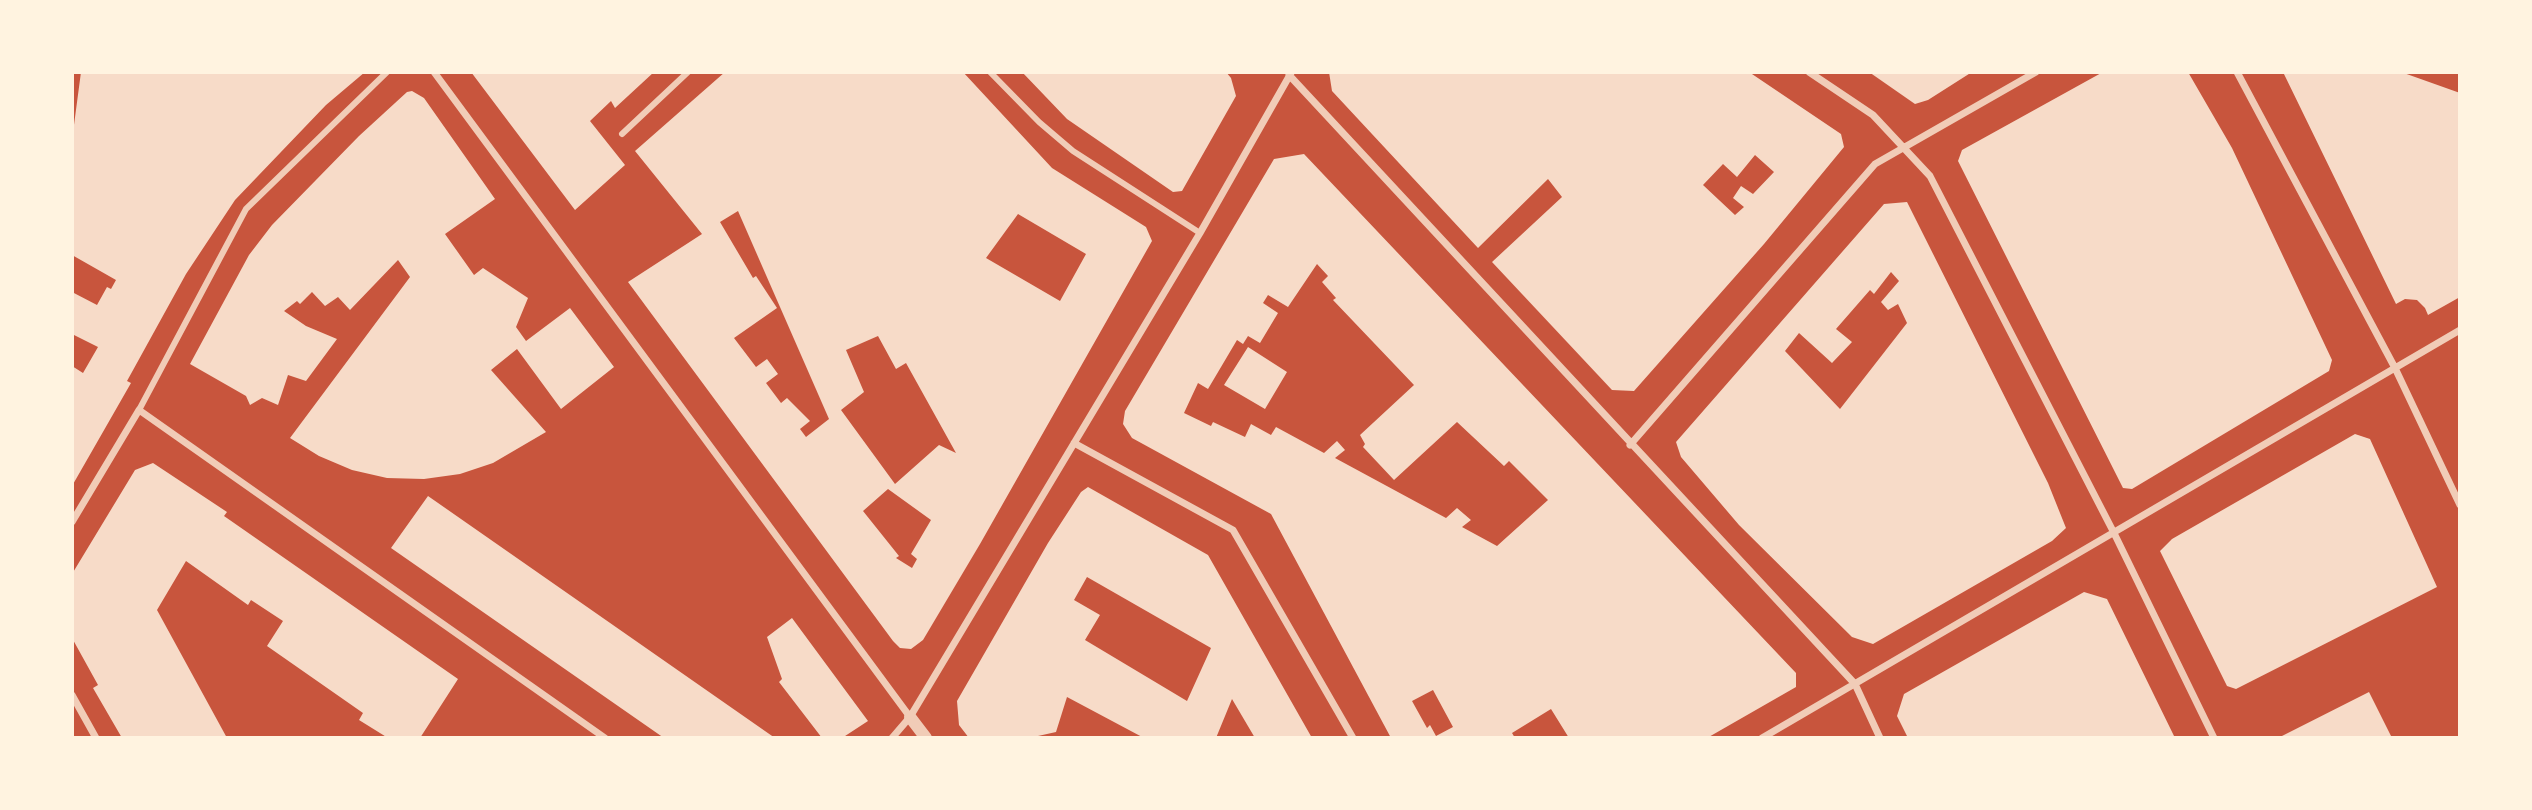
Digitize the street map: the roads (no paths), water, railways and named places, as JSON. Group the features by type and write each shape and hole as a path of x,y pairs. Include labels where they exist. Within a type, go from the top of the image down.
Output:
{"street":[{"path":"72,522 139,410 246,209 387,72"},
{"path":"434,72 926,738"},
{"path":"622,134 688,72"},
{"path":"990,72 1039,122 1073,151 1200,233"},
{"path":"1809,72 1873,115 1930,176 2113,533 2214,738"},
{"path":"1630,444 1875,164 2036,72"},
{"path":"2237,72 2395,368 2460,505"},
{"path":"892,738 910,717 1200,233 1289,73 1854,684 1880,738"},
{"path":"1762,738 2460,330"},
{"path":"139,410 605,738"},
{"path":"1074,443 1233,530 1353,738"},
{"path":"72,695 96,738"}]}
